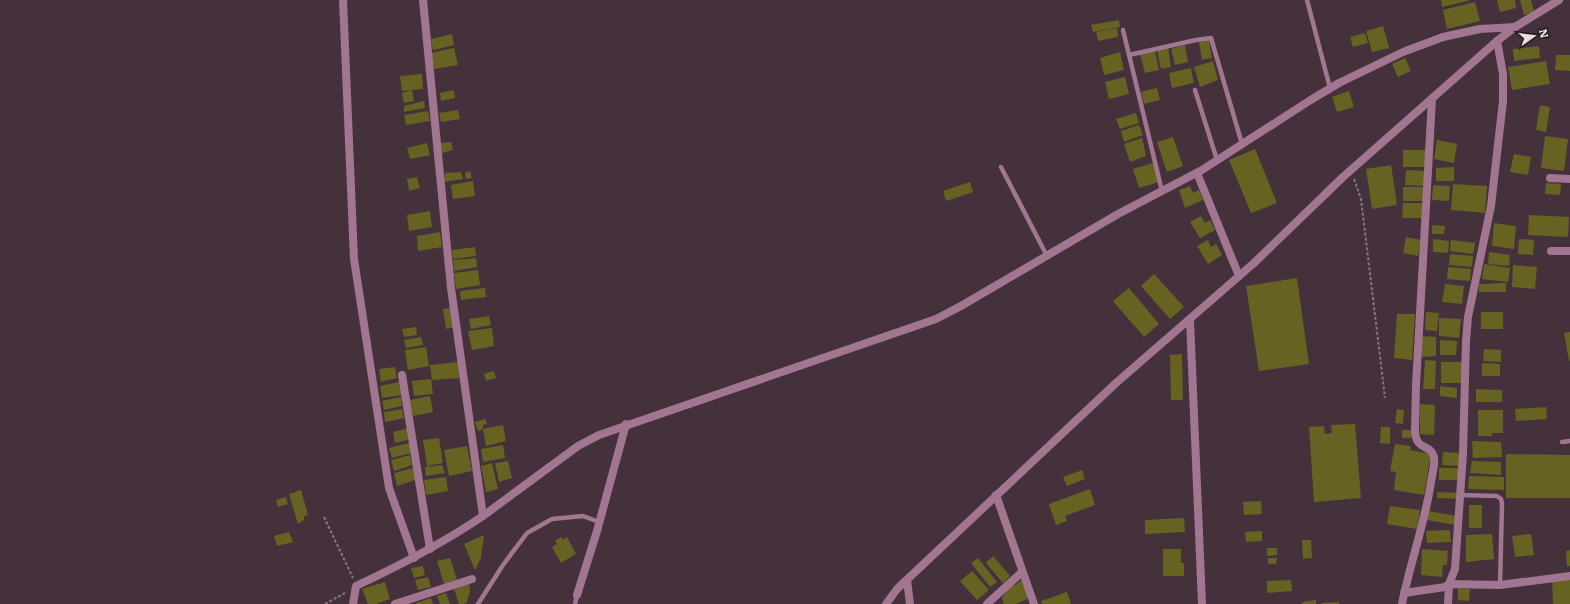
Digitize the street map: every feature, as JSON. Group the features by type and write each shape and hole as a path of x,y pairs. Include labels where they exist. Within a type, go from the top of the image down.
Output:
{"street":[{"path":"342,0 354,259 390,488 414,558"},
{"path":"423,0 451,288 484,516"},
{"path":"886,604 907,580 1116,383 1239,276 1351,170 1497,40 1559,0"},
{"path":"353,604 356,586 414,558 484,516 588,440 626,424 936,319 961,306 1118,214 1197,173 1330,88 1403,52 1444,37 1480,29 1515,27"},
{"path":"1448,604 1449,584 1455,569 1468,317 1491,206 1503,102 1503,74 1497,40"},
{"path":"1402,604 1429,496 1434,459 1430,450 1417,442 1415,438 1416,385 1432,99"},
{"path":"1197,173 1239,276"},
{"path":"1550,178 1570,179"},
{"path":"1551,251 1570,251"},
{"path":"1190,320 1202,604"},
{"path":"402,375 430,549"},
{"path":"578,595 600,522 626,424"},
{"path":"996,495 1034,604"},
{"path":"987,604 1022,572"},
{"path":"1404,593 1445,587 1449,584 1500,585 1570,576"},
{"path":"395,604 472,579"},
{"path":"907,580 910,604"}],"lane":[{"path":"1306,0 1330,88"},
{"path":"1123,30 1162,191"},
{"path":"1129,55 1211,38 1242,144"},
{"path":"1195,90 1217,160"},
{"path":"1001,167 1047,256"},
{"path":"1562,442 1570,441"},
{"path":"1460,495 1497,496 1501,499 1500,585"},
{"path":"478,604 503,565 527,532 552,519 583,516 600,522"},
{"path":"575,604 578,595"}],"path":[{"path":"1351,170 1361,199 1385,398"},
{"path":"324,517 356,586 325,604"}],"building":[{"path":"1441,0 1468,0 1468,1 1442,7"},
{"path":"1497,0 1515,0 1516,8 1500,12"},
{"path":"1520,0 1531,0 1534,12 1524,15"},
{"path":"1475,2 1480,21 1447,29 1443,10"},
{"path":"1119,20 1120,27 1093,32 1091,25"},
{"path":"1383,26 1389,48 1372,52 1366,31"},
{"path":"1117,28 1118,37 1098,41 1096,32"},
{"path":"1365,33 1368,43 1353,47 1350,37"},
{"path":"452,34 454,45 433,50 431,39"},
{"path":"1209,40 1212,58 1202,60 1199,42"},
{"path":"1185,45 1188,62 1175,65 1171,49"},
{"path":"1539,46 1540,58 1514,61 1513,49"},
{"path":"1168,47 1171,67 1161,69 1157,50"},
{"path":"454,48 458,65 434,69 431,53"},
{"path":"1155,51 1159,70 1145,73 1140,54"},
{"path":"1120,52 1124,70 1104,75 1100,58"},
{"path":"1556,55 1570,55 1570,71 1555,70"},
{"path":"1405,58 1411,71 1398,77 1392,64"},
{"path":"1213,61 1218,80 1200,87 1194,67"},
{"path":"1546,61 1550,84 1512,90 1508,67"},
{"path":"1191,68 1194,83 1172,88 1169,73"},
{"path":"422,74 423,89 402,91 400,76"},
{"path":"1125,77 1129,94 1109,99 1105,82"},
{"path":"1157,88 1160,100 1144,104 1141,92"},
{"path":"412,90 414,101 404,103 402,93"},
{"path":"454,90 455,98 441,101 440,93"},
{"path":"1349,91 1354,107 1337,112 1332,97"},
{"path":"424,101 425,108 404,112 404,106"},
{"path":"1540,105 1550,107 1546,132 1536,130"},
{"path":"458,110 460,119 441,122 439,113"},
{"path":"428,111 430,121 406,125 404,115"},
{"path":"1136,113 1139,123 1120,129 1116,119"},
{"path":"1139,125 1143,135 1124,142 1121,131"},
{"path":"1545,136 1568,139 1564,171 1541,168"},
{"path":"1173,137 1183,166 1167,172 1157,142"},
{"path":"1142,138 1146,156 1130,162 1124,144"},
{"path":"1437,140 1457,144 1454,163 1434,159"},
{"path":"451,142 453,150 442,153 440,143"},
{"path":"427,143 430,155 410,159 407,148"},
{"path":"1255,149 1277,203 1251,213 1229,160"},
{"path":"1403,150 1428,150 1428,167 1403,167"},
{"path":"1514,154 1531,157 1528,175 1510,172"},
{"path":"1153,163 1159,182 1139,188 1133,169"},
{"path":"1391,165 1397,205 1372,209 1366,169"},
{"path":"1454,167 1454,181 1436,181 1436,168"},
{"path":"1406,170 1425,171 1424,186 1405,185"},
{"path":"470,171 472,178 466,179 465,173"},
{"path":"461,172 463,179 444,182 445,173"},
{"path":"417,177 420,188 409,191 407,179"},
{"path":"473,181 475,196 453,199 451,185"},
{"path":"970,182 973,192 946,201 943,191"},
{"path":"1546,183 1561,184 1560,195 1545,194"},
{"path":"1453,184 1487,186 1485,213 1451,210"},
{"path":"1433,185 1450,186 1449,201 1432,200"},
{"path":"1190,186 1193,193 1199,190 1203,200 1185,208 1179,190"},
{"path":"1403,187 1424,187 1424,201 1403,201"},
{"path":"1403,203 1423,203 1423,218 1402,218"},
{"path":"430,211 432,227 409,231 407,215"},
{"path":"1529,215 1569,217 1568,237 1528,235"},
{"path":"1201,216 1205,223 1210,220 1215,230 1200,238 1190,222"},
{"path":"1494,223 1516,226 1514,249 1492,246"},
{"path":"1432,225 1445,226 1444,234 1432,234"},
{"path":"440,232 442,247 418,251 417,236"},
{"path":"1406,237 1421,240 1418,256 1403,253"},
{"path":"1433,239 1449,241 1448,253 1433,252"},
{"path":"1519,239 1534,240 1533,255 1518,254"},
{"path":"1208,240 1211,247 1216,244 1222,255 1208,264 1197,246"},
{"path":"1451,240 1475,243 1473,254 1450,251"},
{"path":"475,247 476,256 453,259 452,250"},
{"path":"1489,252 1510,255 1509,266 1488,264"},
{"path":"1450,254 1473,256 1472,267 1449,265"},
{"path":"476,258 477,267 454,271 453,260"},
{"path":"1484,264 1510,268 1508,282 1482,279"},
{"path":"1513,265 1537,267 1535,289 1512,287"},
{"path":"1448,267 1471,269 1470,281 1447,279"},
{"path":"478,270 480,285 456,289 454,273"},
{"path":"1154,274 1184,307 1170,319 1141,286"},
{"path":"1297,278 1309,364 1259,371 1246,286"},
{"path":"1506,283 1506,292 1479,292 1479,284"},
{"path":"1445,284 1464,286 1462,304 1442,302"},
{"path":"485,288 486,297 461,300 460,291"},
{"path":"1129,288 1159,324 1144,337 1113,301"},
{"path":"451,308 454,327 446,329 443,309"},
{"path":"1426,312 1439,313 1437,331 1425,330"},
{"path":"1481,312 1503,312 1503,329 1481,329"},
{"path":"1397,314 1415,314 1412,360 1394,358"},
{"path":"489,316 491,325 471,329 469,319"},
{"path":"1439,318 1461,319 1459,338 1439,336"},
{"path":"416,327 417,335 404,337 402,329"},
{"path":"492,328 494,346 472,350 468,331"},
{"path":"1570,332 1570,360 1569,361 1564,333"},
{"path":"1422,336 1436,337 1436,356 1422,357"},
{"path":"421,337 423,345 406,348 404,340"},
{"path":"1440,340 1457,341 1456,355 1440,355"},
{"path":"426,347 429,366 408,370 405,350"},
{"path":"1484,349 1501,350 1501,362 1483,361"},
{"path":"1182,354 1183,400 1171,400 1170,355"},
{"path":"1425,360 1436,361 1435,389 1423,389"},
{"path":"458,362 459,378 432,380 430,365"},
{"path":"1441,362 1464,362 1464,383 1441,383"},
{"path":"1482,363 1500,364 1500,376 1482,376"},
{"path":"395,367 397,378 381,382 379,369"},
{"path":"494,371 496,378 486,381 484,374"},
{"path":"431,379 433,394 414,396 412,381"},
{"path":"399,382 402,395 382,398 380,386"},
{"path":"1440,386 1457,388 1457,398 1440,396"},
{"path":"1476,389 1502,390 1502,402 1476,402"},
{"path":"430,396 433,412 413,416 410,400"},
{"path":"401,397 402,406 384,410 382,401"},
{"path":"1420,404 1435,405 1434,435 1420,434"},
{"path":"1546,407 1547,419 1516,421 1515,409"},
{"path":"402,409 404,418 385,422 384,412"},
{"path":"1397,409 1404,410 1403,424 1395,423"},
{"path":"1478,410 1503,410 1503,433 1492,433 1492,436 1478,436"},
{"path":"485,419 487,424 483,425 483,429 478,431 475,422"},
{"path":"1355,424 1361,498 1314,502 1309,427 1324,426 1325,434 1332,433 1331,425"},
{"path":"503,425 506,441 486,446 483,429"},
{"path":"1381,427 1390,427 1390,444 1380,443"},
{"path":"409,428 411,439 395,443 393,432"},
{"path":"1402,430 1412,430 1411,438 1402,438"},
{"path":"439,438 443,463 427,466 423,440"},
{"path":"1472,441 1501,442 1502,457 1473,458"},
{"path":"409,443 411,453 392,458 389,448"},
{"path":"1395,444 1411,446 1410,450 1431,454 1424,495 1394,490 1396,472 1390,471"},
{"path":"503,445 505,458 483,462 481,449"},
{"path":"467,446 472,471 449,476 444,450"},
{"path":"1443,452 1460,453 1459,466 1442,465"},
{"path":"1506,454 1570,455 1570,498 1506,498"},
{"path":"410,455 412,465 394,471 391,460"},
{"path":"508,461 512,478 499,482 495,463"},
{"path":"1472,461 1501,462 1501,475 1470,473"},
{"path":"492,463 498,489 486,492 481,466"},
{"path":"442,465 445,473 426,476 425,467"},
{"path":"413,468 415,480 397,486 394,473"},
{"path":"1439,468 1460,468 1460,480 1439,480"},
{"path":"1082,470 1085,479 1067,486 1063,477"},
{"path":"1469,476 1504,477 1504,490 1468,489"},
{"path":"446,477 448,491 426,495 424,480"},
{"path":"1090,489 1095,505 1065,516 1067,521 1056,525 1049,504"},
{"path":"301,490 308,515 304,516 304,520 298,524 289,494"},
{"path":"1437,492 1459,493 1459,499 1437,498"},
{"path":"286,497 288,504 278,507 276,500"},
{"path":"1261,501 1262,514 1244,515 1243,502"},
{"path":"1469,505 1482,505 1482,528 1469,528"},
{"path":"1390,506 1420,510 1417,529 1387,524"},
{"path":"1428,511 1456,516 1455,525 1427,520"},
{"path":"1184,518 1185,532 1145,534 1145,520"},
{"path":"1450,530 1451,542 1427,543 1426,531"},
{"path":"1262,531 1262,541 1246,542 1245,532"},
{"path":"289,532 293,542 277,546 274,536"},
{"path":"1492,534 1494,559 1466,562 1466,535"},
{"path":"1531,534 1534,555 1515,557 1512,536"},
{"path":"484,535 481,558 475,570 464,544"},
{"path":"561,537 563,540 567,537 576,554 561,563 552,547 557,544 555,541"},
{"path":"1302,540 1311,540 1312,558 1303,559"},
{"path":"1267,548 1277,548 1277,555 1267,556"},
{"path":"1163,549 1181,549 1181,563 1184,563 1184,576 1163,576"},
{"path":"1422,549 1448,551 1447,565 1443,565 1442,577 1421,575"},
{"path":"1570,550 1570,566 1567,566 1566,551"},
{"path":"993,556 1010,576 1003,583 986,563"},
{"path":"450,558 457,580 444,584 437,561"},
{"path":"978,558 997,582 990,587 971,563"},
{"path":"1268,558 1277,558 1276,564 1268,564"},
{"path":"423,566 425,575 414,578 411,568"},
{"path":"972,571 989,590 977,600 960,581"},
{"path":"428,577 431,587 418,590 415,580"},
{"path":"1570,579 1570,604 1553,604 1552,580"},
{"path":"1022,580 1029,598 1016,604 1004,604 1002,598 1008,589"},
{"path":"1291,580 1292,591 1267,593 1267,581"},
{"path":"385,582 390,599 376,604 368,604 362,589"},
{"path":"469,582 470,591 467,602 464,604 459,604 454,589"},
{"path":"1458,588 1470,589 1469,601 1458,600"},
{"path":"1067,592 1071,604 1042,604 1041,601"},
{"path":"446,593 450,604 440,604 437,596"},
{"path":"431,598 433,604 416,603"},
{"path":"1316,600 1316,604 1302,604 1302,602"},
{"path":"1339,602 1339,604 1321,603"}]}
